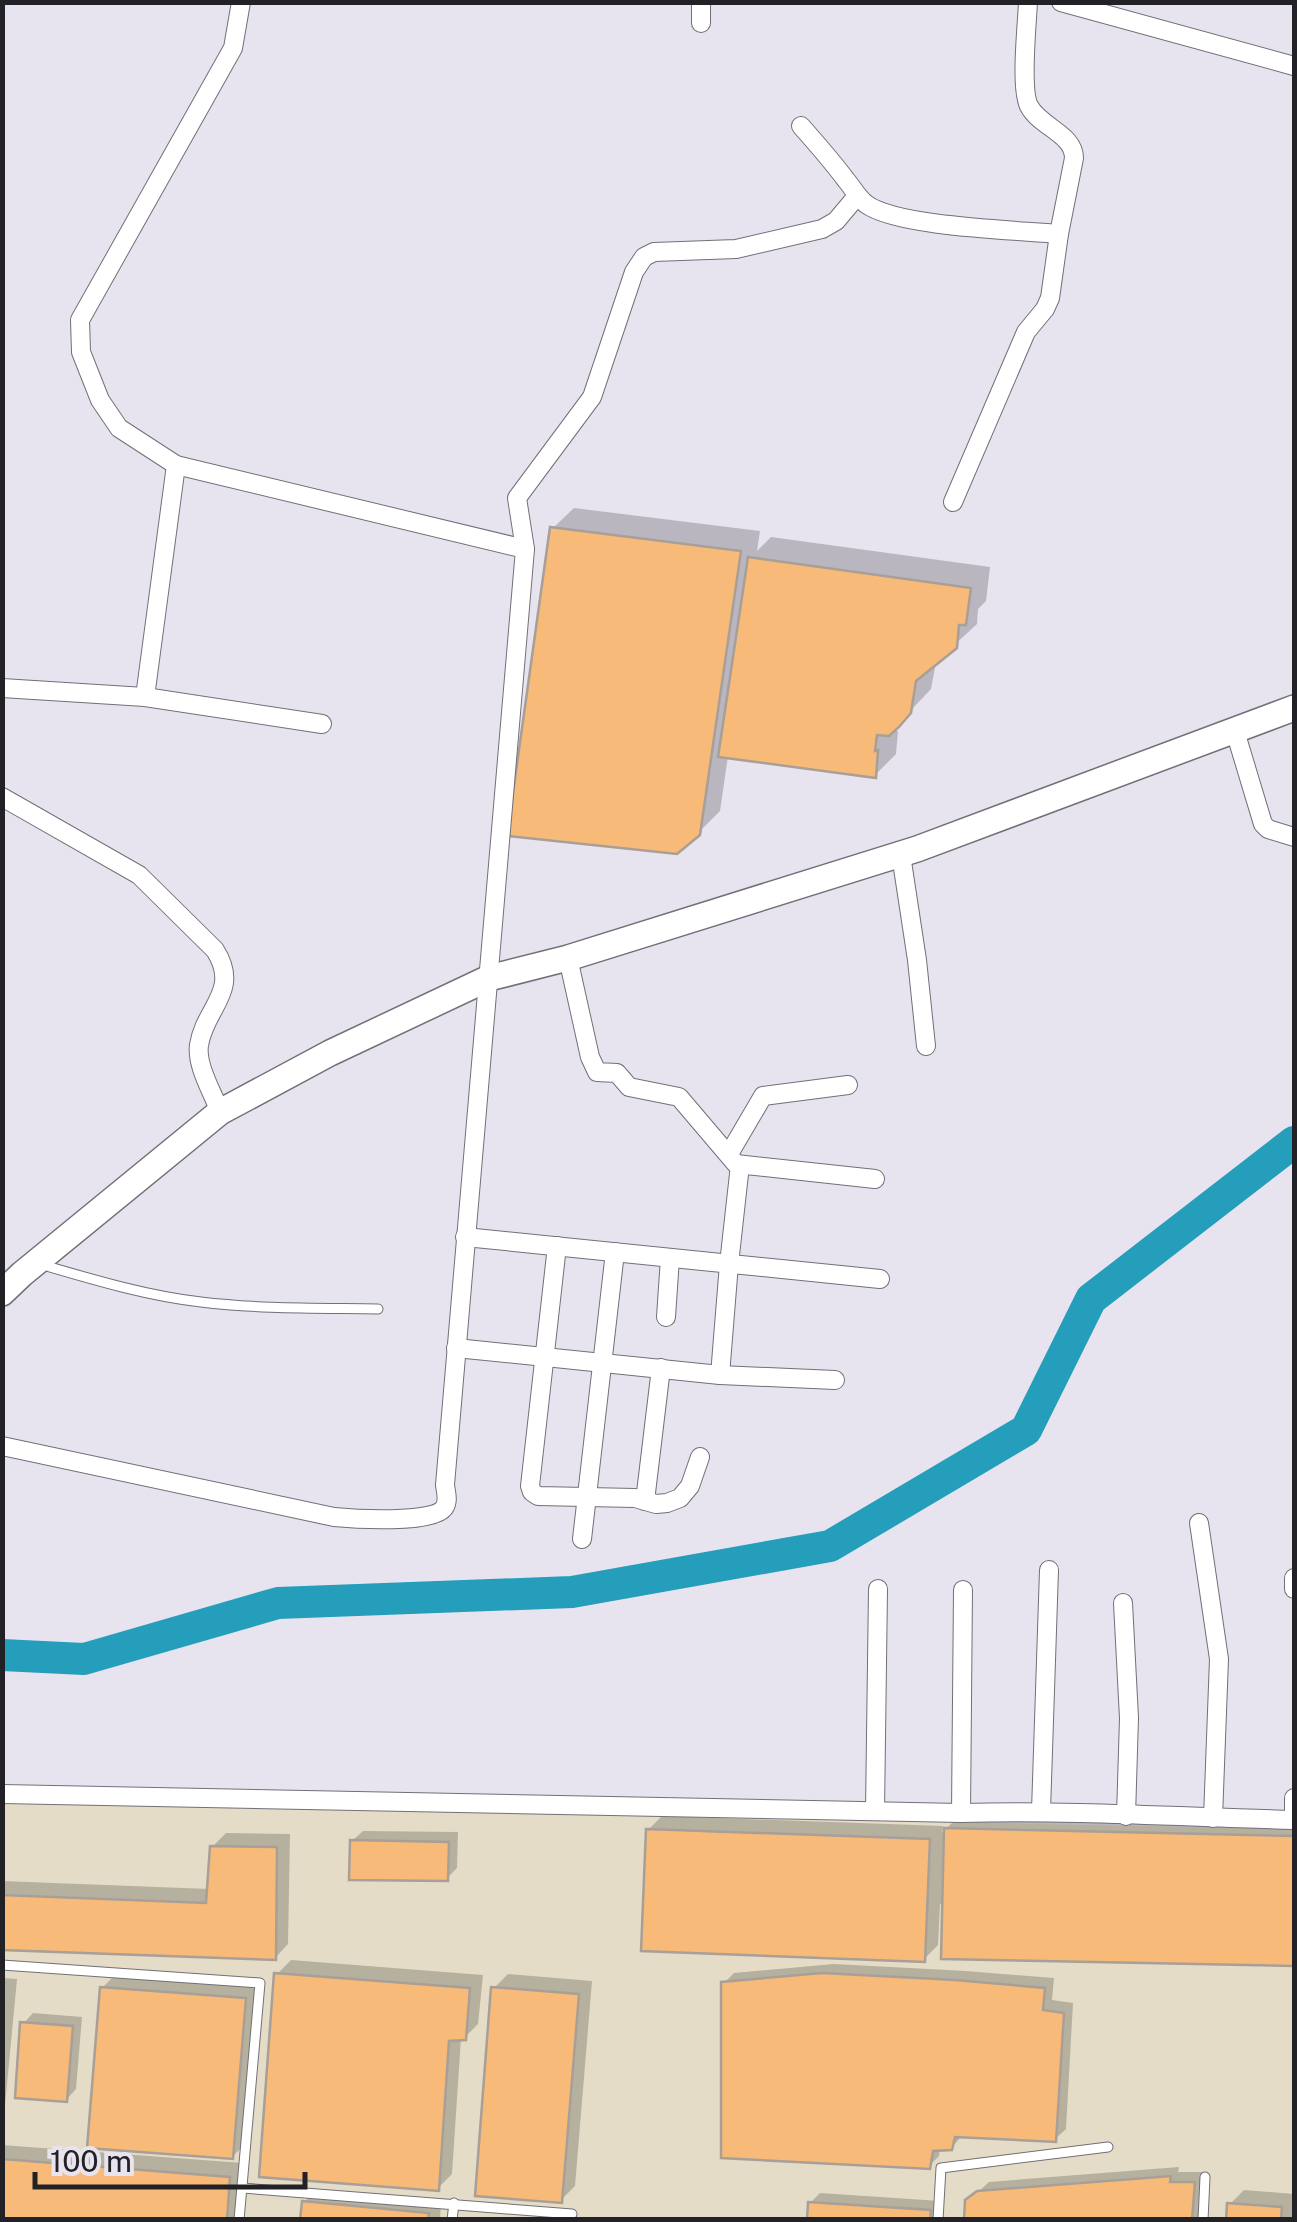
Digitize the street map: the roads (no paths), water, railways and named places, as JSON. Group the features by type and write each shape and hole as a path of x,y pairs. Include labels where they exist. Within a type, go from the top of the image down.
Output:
{"street":[{"path":"241,2 233,48 80,320 81,352 100,400 119,428 176,466 525,549"},
{"path":"701,2 701,23"},
{"path":"953,502 1026,332 1050,298 1074,148 1042,122 1028,104 1028,2"},
{"path":"1061,2 1294,66"},
{"path":"801,126 857,196 888,216 1058,234"},
{"path":"2,1446 334,1517 367,1520 433,1515 444,1509 525,549 516,498 592,397 634,272 644,257 654,252 736,250 822,228 836,221 857,196"},
{"path":"145,697 176,466"},
{"path":"2,688 145,697 322,724"},
{"path":"2,1292 220,1112 330,1053 489,978 568,958 901,855 1294,708"},
{"path":"1235,731 1263,824 1294,837"},
{"path":"2,797 139,875 215,950 222,962 225,984 200,1042 199,1054 220,1112"},
{"path":"901,855 918,960 926,1046"},
{"path":"568,958 590,1057 598,1072 617,1073 628,1087 679,1097 734,1160 875,1178"},
{"path":"720,1375 734,1160 763,1096 848,1085"},
{"path":"465,1237 880,1278"},
{"path":"558,1246 532,1492 538,1496 668,1503 680,1498 690,1486 700,1457"},
{"path":"582,1539 614,1252"},
{"path":"666,1316 670,1258"},
{"path":"456,1348 720,1375 834,1380"},
{"path":"646,1501 661,1368"},
{"path":"1199,1523 1219,1659 1214,1818"},
{"path":"1041,1811 1049,1570"},
{"path":"1294,1578 1294,1589"},
{"path":"874,1812 878,1589"},
{"path":"961,1813 963,1590"},
{"path":"1124,1603 1130,1718 1126,1816"},
{"path":"2,1794 874,1812 1041,1811 1294,1820 1294,1798"}],"lane":[{"path":"36,1263 196,1302 246,1307 378,1309"},
{"path":"2,1965 260,1983 240,2220"},
{"path":"938,2220 941,2168 1108,2147"},
{"path":"1204,2220 1206,2177"},
{"path":"242,2188 572,2214"},
{"path":"452,2220 454,2203"}],"waterway":[{"path":"2,1655 84,1659 278,1603 572,1592 830,1546 1026,1430 1091,1299 1294,1142"}]}
